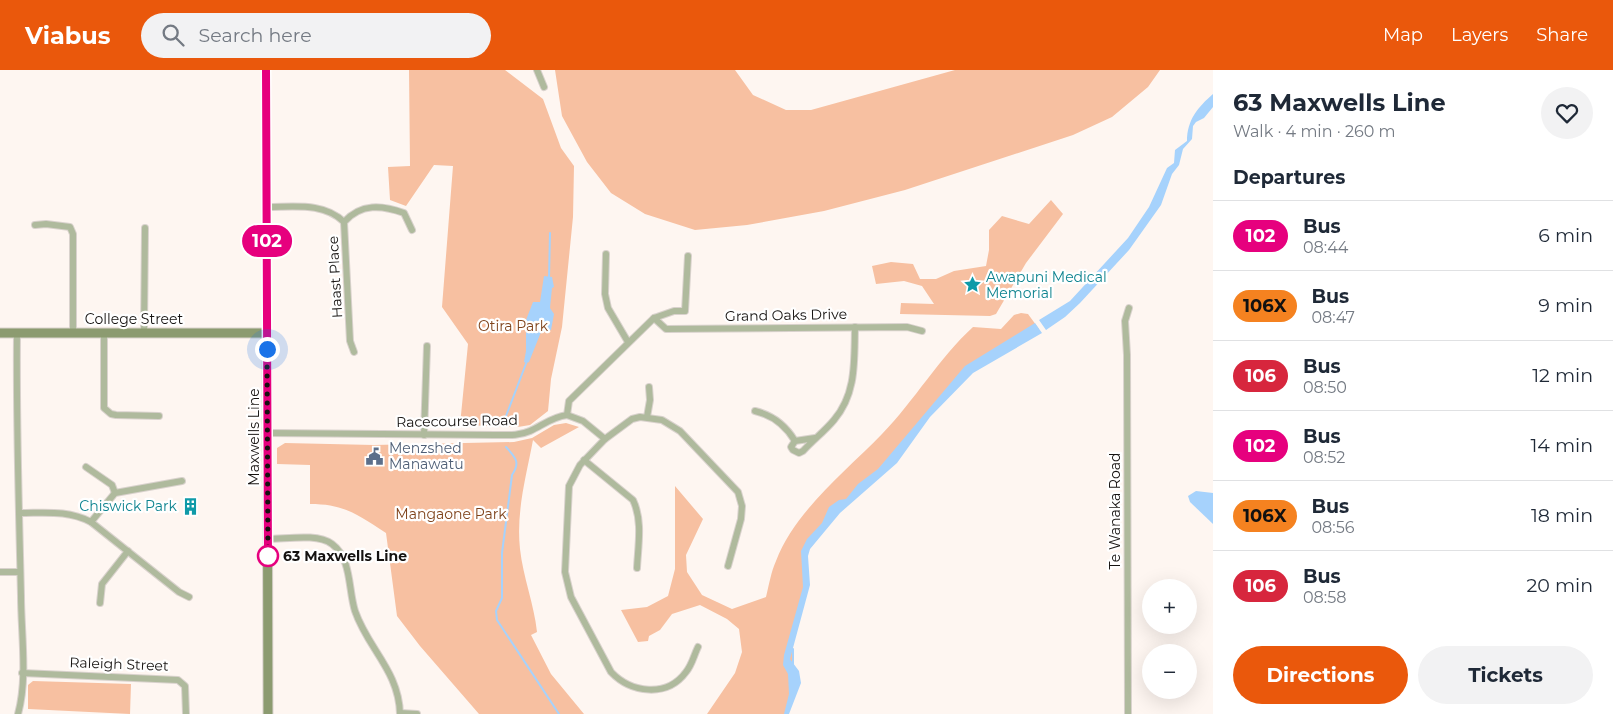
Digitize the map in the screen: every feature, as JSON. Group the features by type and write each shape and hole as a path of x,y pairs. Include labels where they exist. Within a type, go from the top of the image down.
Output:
{"main road":[{"name":"College Street","path":"0,333 267,333"},
{"name":"Maxwells Line","path":"267,333 268,714"}],"street":[{"name":"Maxwells Line","path":"266,70 267,333"},
{"path":"536,70 544,87"},
{"name":"Haast Place","path":"267,207 320,208 330,210 344,222 350,341 354,352"},
{"path":"344,222 351,214 362,209 388,208 404,213 412,230"},
{"path":"35,224 70,227 73,234 73,333"},
{"path":"144,333 145,228"},
{"path":"606,254 605,294 608,308 628,342"},
{"path":"605,439 583,421 566,414 569,401 654,318 685,311 688,256"},
{"name":"Te Wanaka Road","path":"1128,714 1127,356 1125,321 1129,308"},
{"name":"Grand Oaks Drive","path":"654,318 666,329 908,327 922,331"},
{"path":"795,441 792,447 799,453 834,421 850,392 854,370 855,327"},
{"path":"16,333 16,451 20,513 22,674 18,714"},
{"path":"104,333 104,408 111,414 116,415 159,416"},
{"path":"424,435 427,346"},
{"path":"647,416 650,400 649,387"},
{"path":"754,411 766,414 780,423 795,441"},
{"name":"Racecourse Road","path":"268,433 518,434 531,430 548,419 566,414"},
{"path":"698,647 690,665 680,679 657,690 638,689 625,685 611,672 571,598 565,572 568,494 572,479 584,460 605,439 632,419 647,416 662,420 680,430 738,492 742,506 741,519 728,566"},
{"path":"795,441 815,438"},
{"path":"584,460 626,494 637,508 639,520 637,568"},
{"path":"86,467 112,485 114,492"},
{"path":"91,522 114,492 182,481"},
{"path":"20,513 64,512 78,515 91,522 179,592 189,597"},
{"path":"268,539 321,539 334,546 342,554 355,610 398,690 400,713 417,714"},
{"path":"100,603 102,584 128,551"},
{"path":"0,572 20,572"},
{"name":"Raleigh Street","path":"22,674 178,680 185,686 186,714"}],"green space":[{"name":"Otira Park","path":"409,70 505,70 543,99 561,148 574,166 573,217 562,327 551,379 548,411 530,425 518,427 460,425 468,344 442,307 453,166 434,165 406,206 390,200 388,167 410,166"},
{"path":"555,70 735,70 753,95 786,110 811,110 955,70 1160,70 1148,87 1112,117 1073,135 905,190 824,211 747,225 695,230 645,214 611,193 587,162 562,116"},
{"path":"1051,200 1063,214 1026,263 996,314 990,316 900,314 901,303 934,304 922,286 904,281 876,284 872,266 891,262 913,264 920,279 936,279 954,271 986,266 989,250 989,230 1002,216 1029,224"},
{"path":"1028,314 1039,329 965,377 842,508 808,551 808,586 793,644 792,682 786,714 707,714 735,673 742,652 739,629 727,619 700,605 672,614 660,630 649,636 648,641 638,642 621,610 647,607 668,596 675,569 675,486 703,519 686,555 687,572 702,595 732,609 766,597 776,561 796,525 808,509 894,421 949,352 973,327 1001,329 1014,315"},
{"name":"Mangaone Park","path":"566,423 579,427 541,448 533,440 522,494 519,535 521,559 534,611 537,632 531,635 551,674 584,714 479,714 420,646 397,616 386,533 342,508 310,504 310,465 277,464 277,448 285,443 374,445 514,442 532,438 554,425"},
{"path":"33,681 131,684 130,714 28,709 28,685"}],"water":[{"path":"1213,94 1213,107 1204,118 1193,126 1192,139 1183,149 1179,165 1172,174 1161,205 1129,250 1080,303 1065,317 1046,330 1039,320 1070,301 1128,238 1149,207 1167,168 1174,163 1175,150 1187,141 1189,127 1194,114"},
{"path":"544,276 552,277 554,287 552,288 550,308 554,314 551,330 541,332 529,362 526,363 524,362 526,320 533,302 540,302"},
{"path":"1035,323 1042,333 973,373 930,417 897,463 840,513 810,549 808,556 810,585 790,659 799,671 801,683 789,714 784,714 789,694 788,674 783,665 784,655 803,587 801,551 807,539 822,523 829,507 839,500 846,499 858,484 878,469 965,366"},
{"path":"1196,491 1213,493 1213,524 1190,502 1188,496"}],"waterway":[{"path":"549,278 550,233"},
{"path":"506,416 527,361"},
{"path":"506,447 516,460 516,467 512,475 502,553 502,598 496,611 497,620 559,714"},
{"path":"793,649 793,665"}],"bus line":[{"name":"102","path":"266,70 268,560"}],"place":[{"name":"Awapuni Medical Memorial","path":"972,285"},
{"name":"Menzshed Manawatu","path":"375,456"},
{"name":"Chiswick Park","path":"191,506"},
{"name":"63 Maxwells Line","path":"268,556"}],"route":[{"path":"267,349 268,560 268,556"}]}
